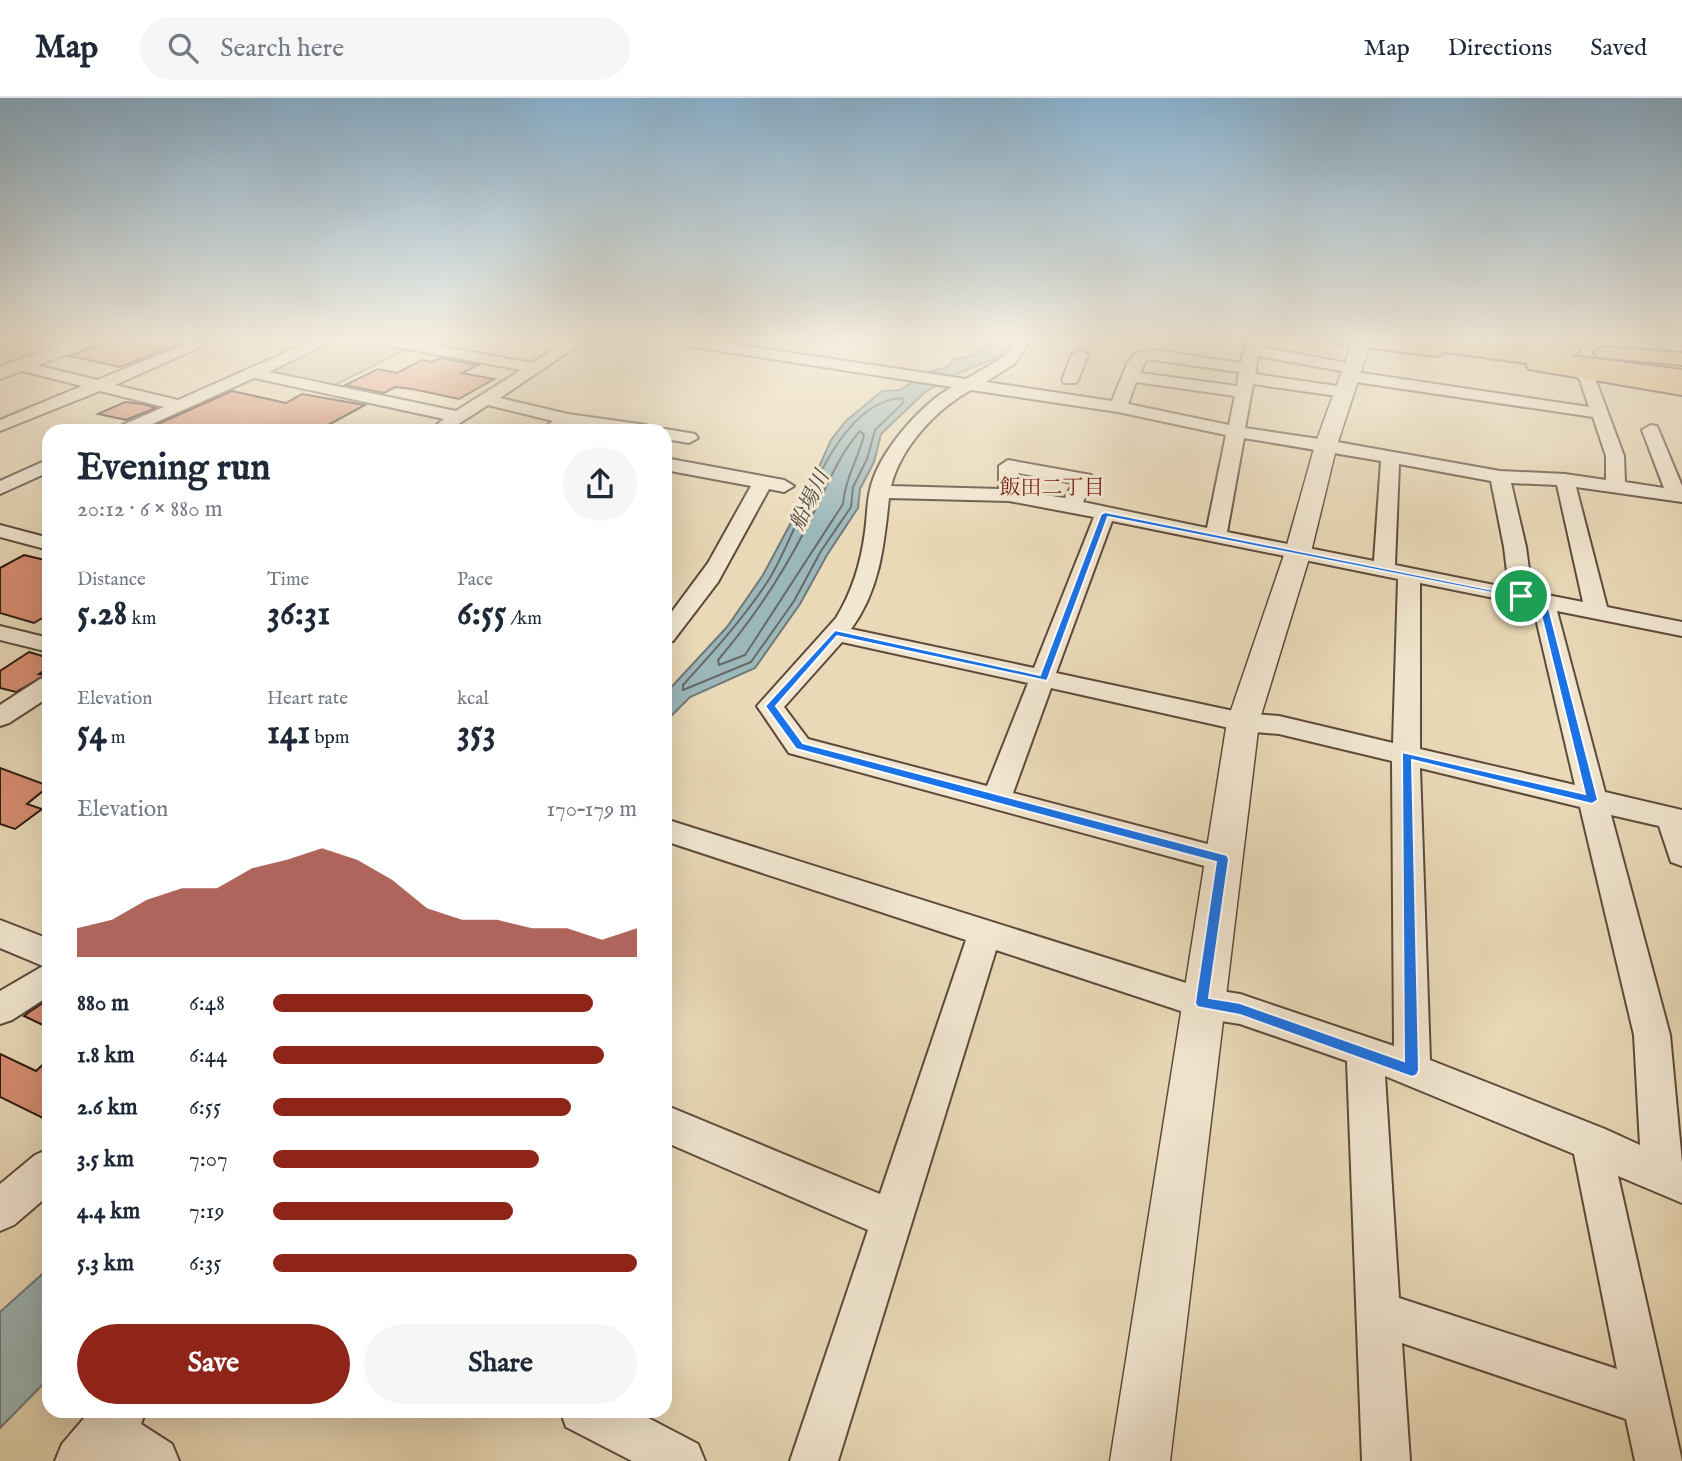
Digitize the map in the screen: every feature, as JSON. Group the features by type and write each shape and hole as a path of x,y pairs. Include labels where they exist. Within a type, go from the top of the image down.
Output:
{"street":[{"path":"0,426 59,402"},
{"path":"167,402 181,405"},
{"path":"139,424 189,402"},
{"path":"386,402 458,417"},
{"path":"447,424 484,402"},
{"path":"494,402 568,419 603,424"},
{"path":"941,402 893,458 878,491 874,544 861,592 835,633 770,706 800,746 1223,859"},
{"path":"1084,402 1236,432 1326,445 1500,477 1565,480 1679,495"},
{"path":"1118,407 1119,402"},
{"path":"1216,536 1242,402"},
{"path":"1140,1461 1243,722 1298,552 1326,445 1341,402"},
{"path":"1515,402 1598,413"},
{"path":"1594,402 1615,456 1616,486"},
{"path":"559,424 568,419"},
{"path":"1651,430 1679,495"},
{"path":"672,435 689,438"},
{"path":"1390,456 1406,755 1412,1070"},
{"path":"672,465 784,486"},
{"path":"1009,495 1008,466 1084,479 1072,505"},
{"path":"0,488 42,468"},
{"path":"1500,477 1515,547 1592,800 1651,1035 1671,1180"},
{"path":"1565,480 1597,612"},
{"path":"674,614 728,550 762,483"},
{"path":"878,491 937,495 1009,495 1072,505 1105,514 1682,629"},
{"path":"996,799 1105,514"},
{"path":"0,531 42,542"},
{"path":"0,633 42,643"},
{"path":"835,633 1243,722 1279,725 1676,820 1682,854"},
{"path":"0,717 42,690"},
{"path":"672,833 1202,1003 1240,1009 1365,1051 1591,1142 1671,1180"},
{"path":"0,933 42,951"},
{"path":"814,1461 985,933"},
{"path":"0,1009 42,982"},
{"path":"1365,1051 1386,1461"},
{"path":"672,1126 892,1220"},
{"path":"1591,1142 1659,1461"},
{"path":"0,1211 42,1175"},
{"path":"1378,1313 1646,1402"},
{"path":"598,1418 681,1461"},
{"path":"103,1433 155,1461"}],"water":[{"name":"船場川","path":"869,402 915,402 881,434 874,462 860,489 858,508 827,555 800,604 755,668 690,697 672,715 672,686 727,627 763,575 810,487 831,440 846,421"},
{"path":"42,1274 42,1385 0,1428 0,1312"}],"building":[{"path":"125,402 156,408 126,420 98,414"},
{"path":"208,402 346,402 365,405 330,424 158,424"},
{"path":"24,555 42,559 42,618 34,623 0,613 0,568"},
{"path":"29,652 42,656 42,672 39,674 42,677 16,692 0,688 0,671"},
{"path":"0,768 42,783 42,792 27,804 42,809 15,829 0,824"},
{"path":"42,1004 42,1025 24,1016"},
{"path":"0,1054 36,1071 42,1065 42,1118 0,1097"}],"district":[{"name":"飯田二丁目","path":"1052,487"}],"route":[{"path":"1105,514 1521,596 1542,601 1592,800 1406,755 1412,1070 1365,1051 1240,1009 1202,1003 1223,859 800,746 770,706 835,633 1044,678 1105,514"}]}
